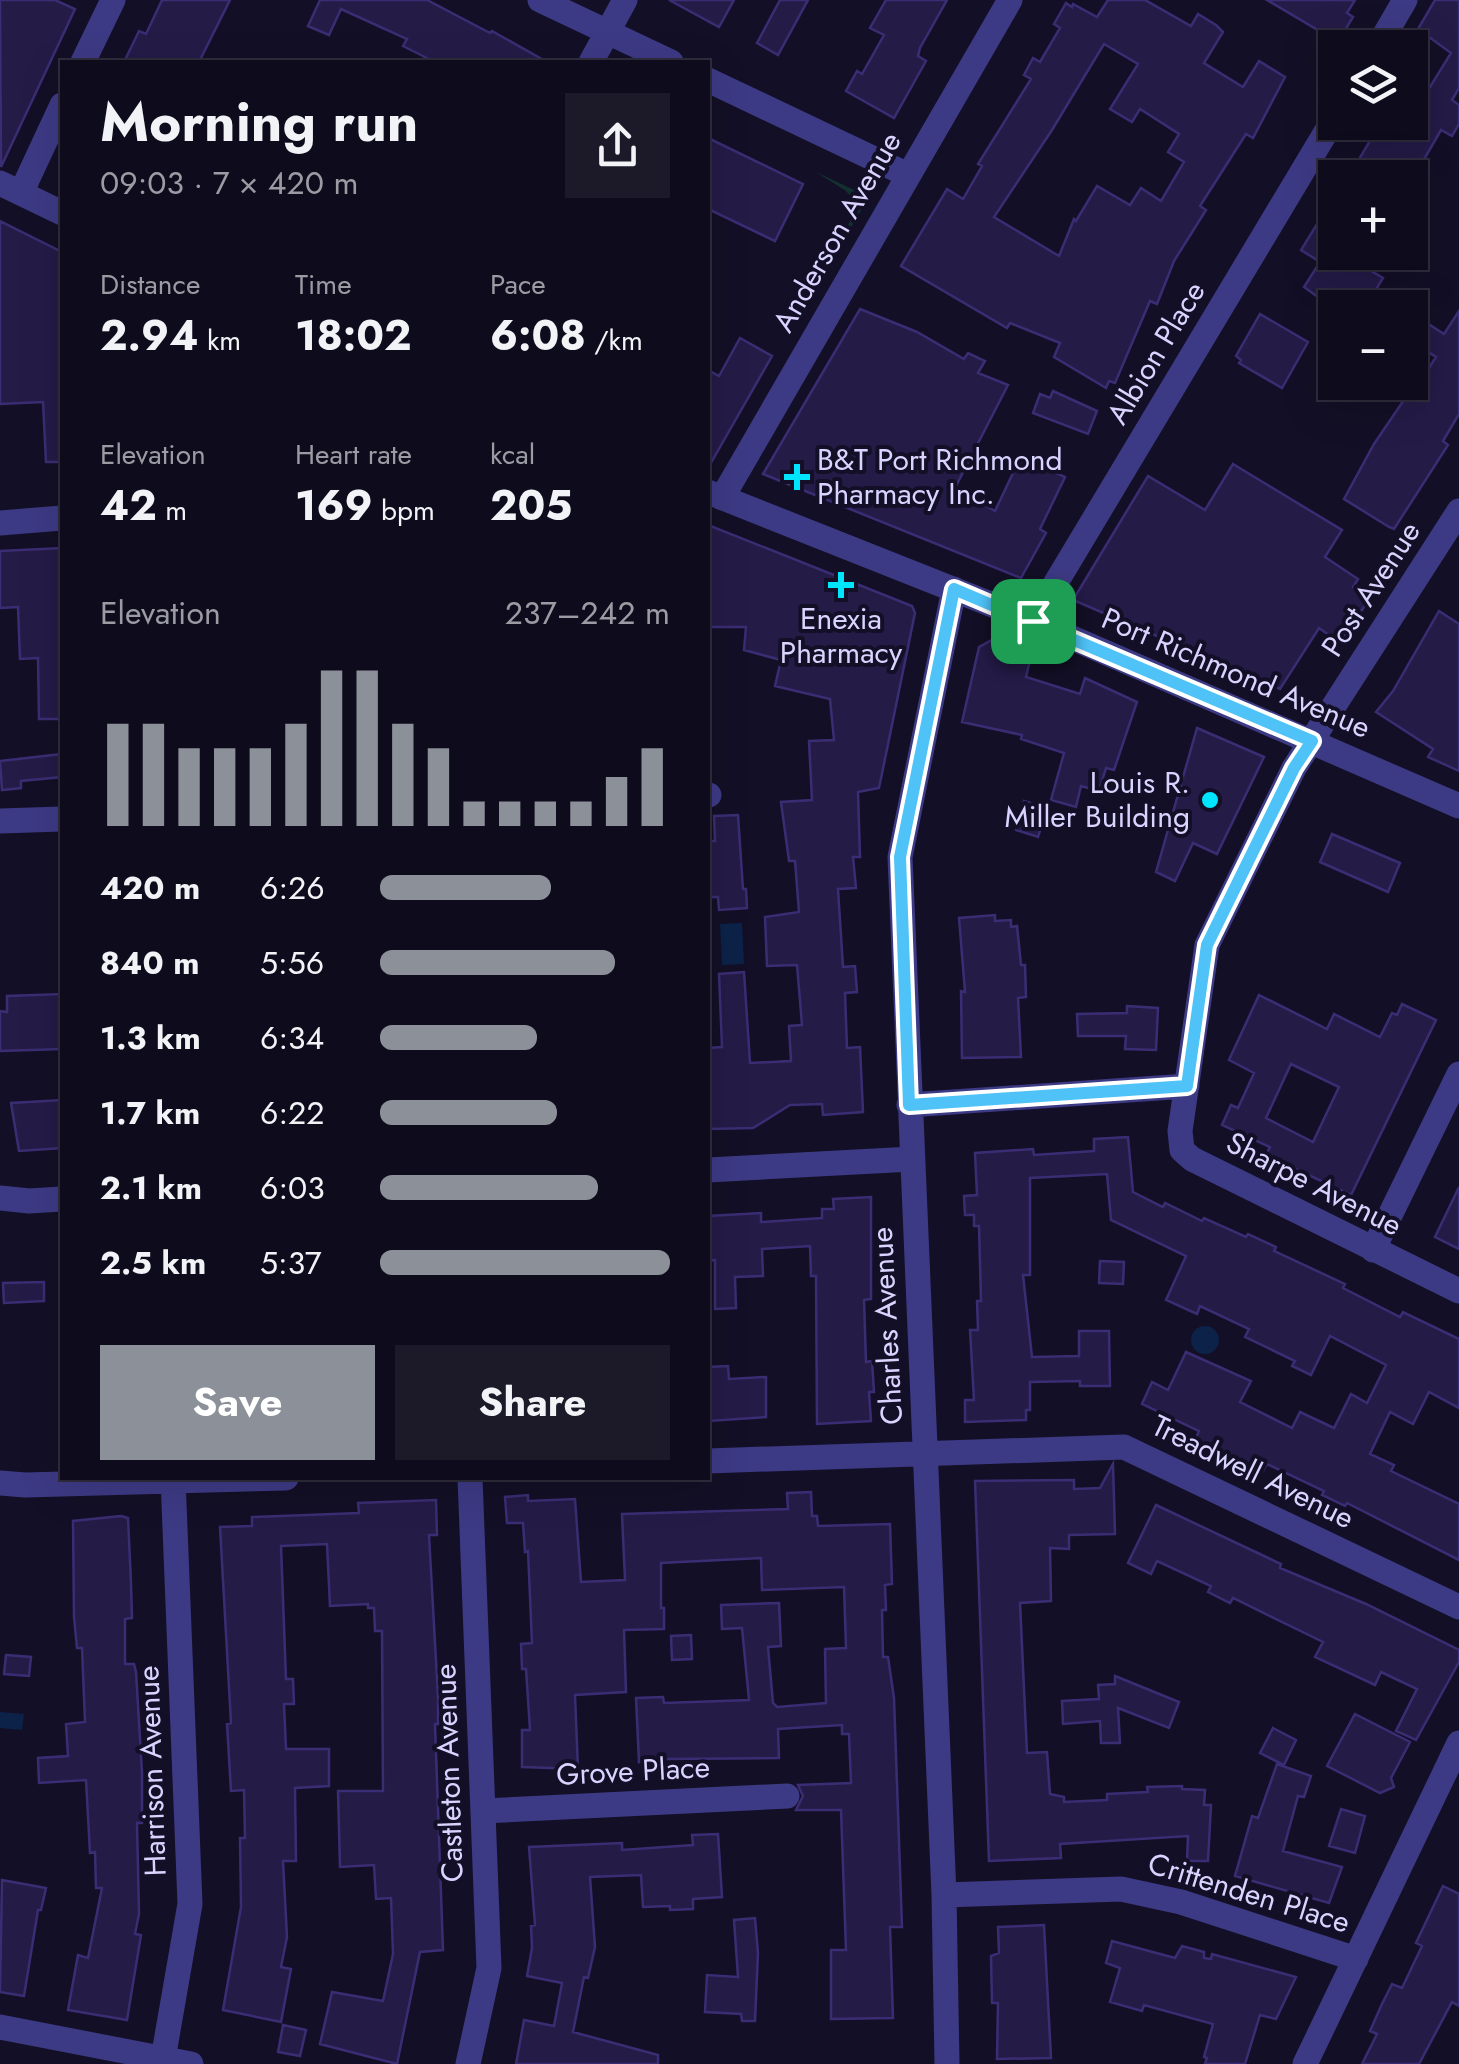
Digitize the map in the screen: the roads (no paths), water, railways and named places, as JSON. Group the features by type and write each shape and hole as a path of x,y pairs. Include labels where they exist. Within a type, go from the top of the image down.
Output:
{"street":[{"path":"84,60 113,0"},
{"path":"540,0 667,60"},
{"path":"592,60 625,0"},
{"name":"Anderson Avenue","path":"715,495 1010,0"},
{"path":"1388,30 1405,0"},
{"path":"710,81 908,176"},
{"path":"60,109 10,188 60,212"},
{"name":"Albion Place","path":"1033,621 1322,140"},
{"name":"Port Richmond Avenue","path":"715,495 1033,621 1459,806"},
{"name":"Post Avenue","path":"1187,1086 1207,945 1294,768 1459,511"},
{"path":"0,522 60,518"},
{"name":"Charles Avenue","path":"947,2064 944,1895 900,857 954,589"},
{"path":"0,820 60,819"},
{"path":"1373,1250 1459,1074"},
{"path":"909,1105 1187,1086"},
{"name":"Sharpe Avenue","path":"1187,1086 1180,1131 1182,1150 1192,1160 1459,1292"},
{"path":"710,1170 912,1160"},
{"path":"0,1198 60,1199"},
{"name":"Treadwell Avenue","path":"710,1461 1124,1447 1459,1606"},
{"path":"0,1483 25,1486 174,1480"},
{"name":"Harrison Avenue","path":"164,2059 190,1904 174,1480"},
{"name":"Castleton Avenue","path":"468,2064 489,1968 470,1480"},
{"path":"1306,2064 1459,1743"},
{"name":"Grove Place","path":"483,1811 787,1796"},
{"name":"Crittenden Place","path":"944,1895 1121,1889 1181,1902 1356,1959"},
{"path":"0,2027 190,2064"}],"water":[{"path":"742,923 744,964 722,965 720,924"},
{"path":"1205,1326 1215,1330 1219,1340 1215,1350 1205,1354 1195,1350 1191,1340 1195,1330"},
{"path":"0,1712 24,1714 22,1730 0,1728"}],"place":[{"name":"B&T Port Richmond Pharmacy Inc.","path":"797,477"},
{"name":"Enexia Pharmacy","path":"841,585"},
{"name":"Louis R. Miller Building","path":"1210,800"}]}
